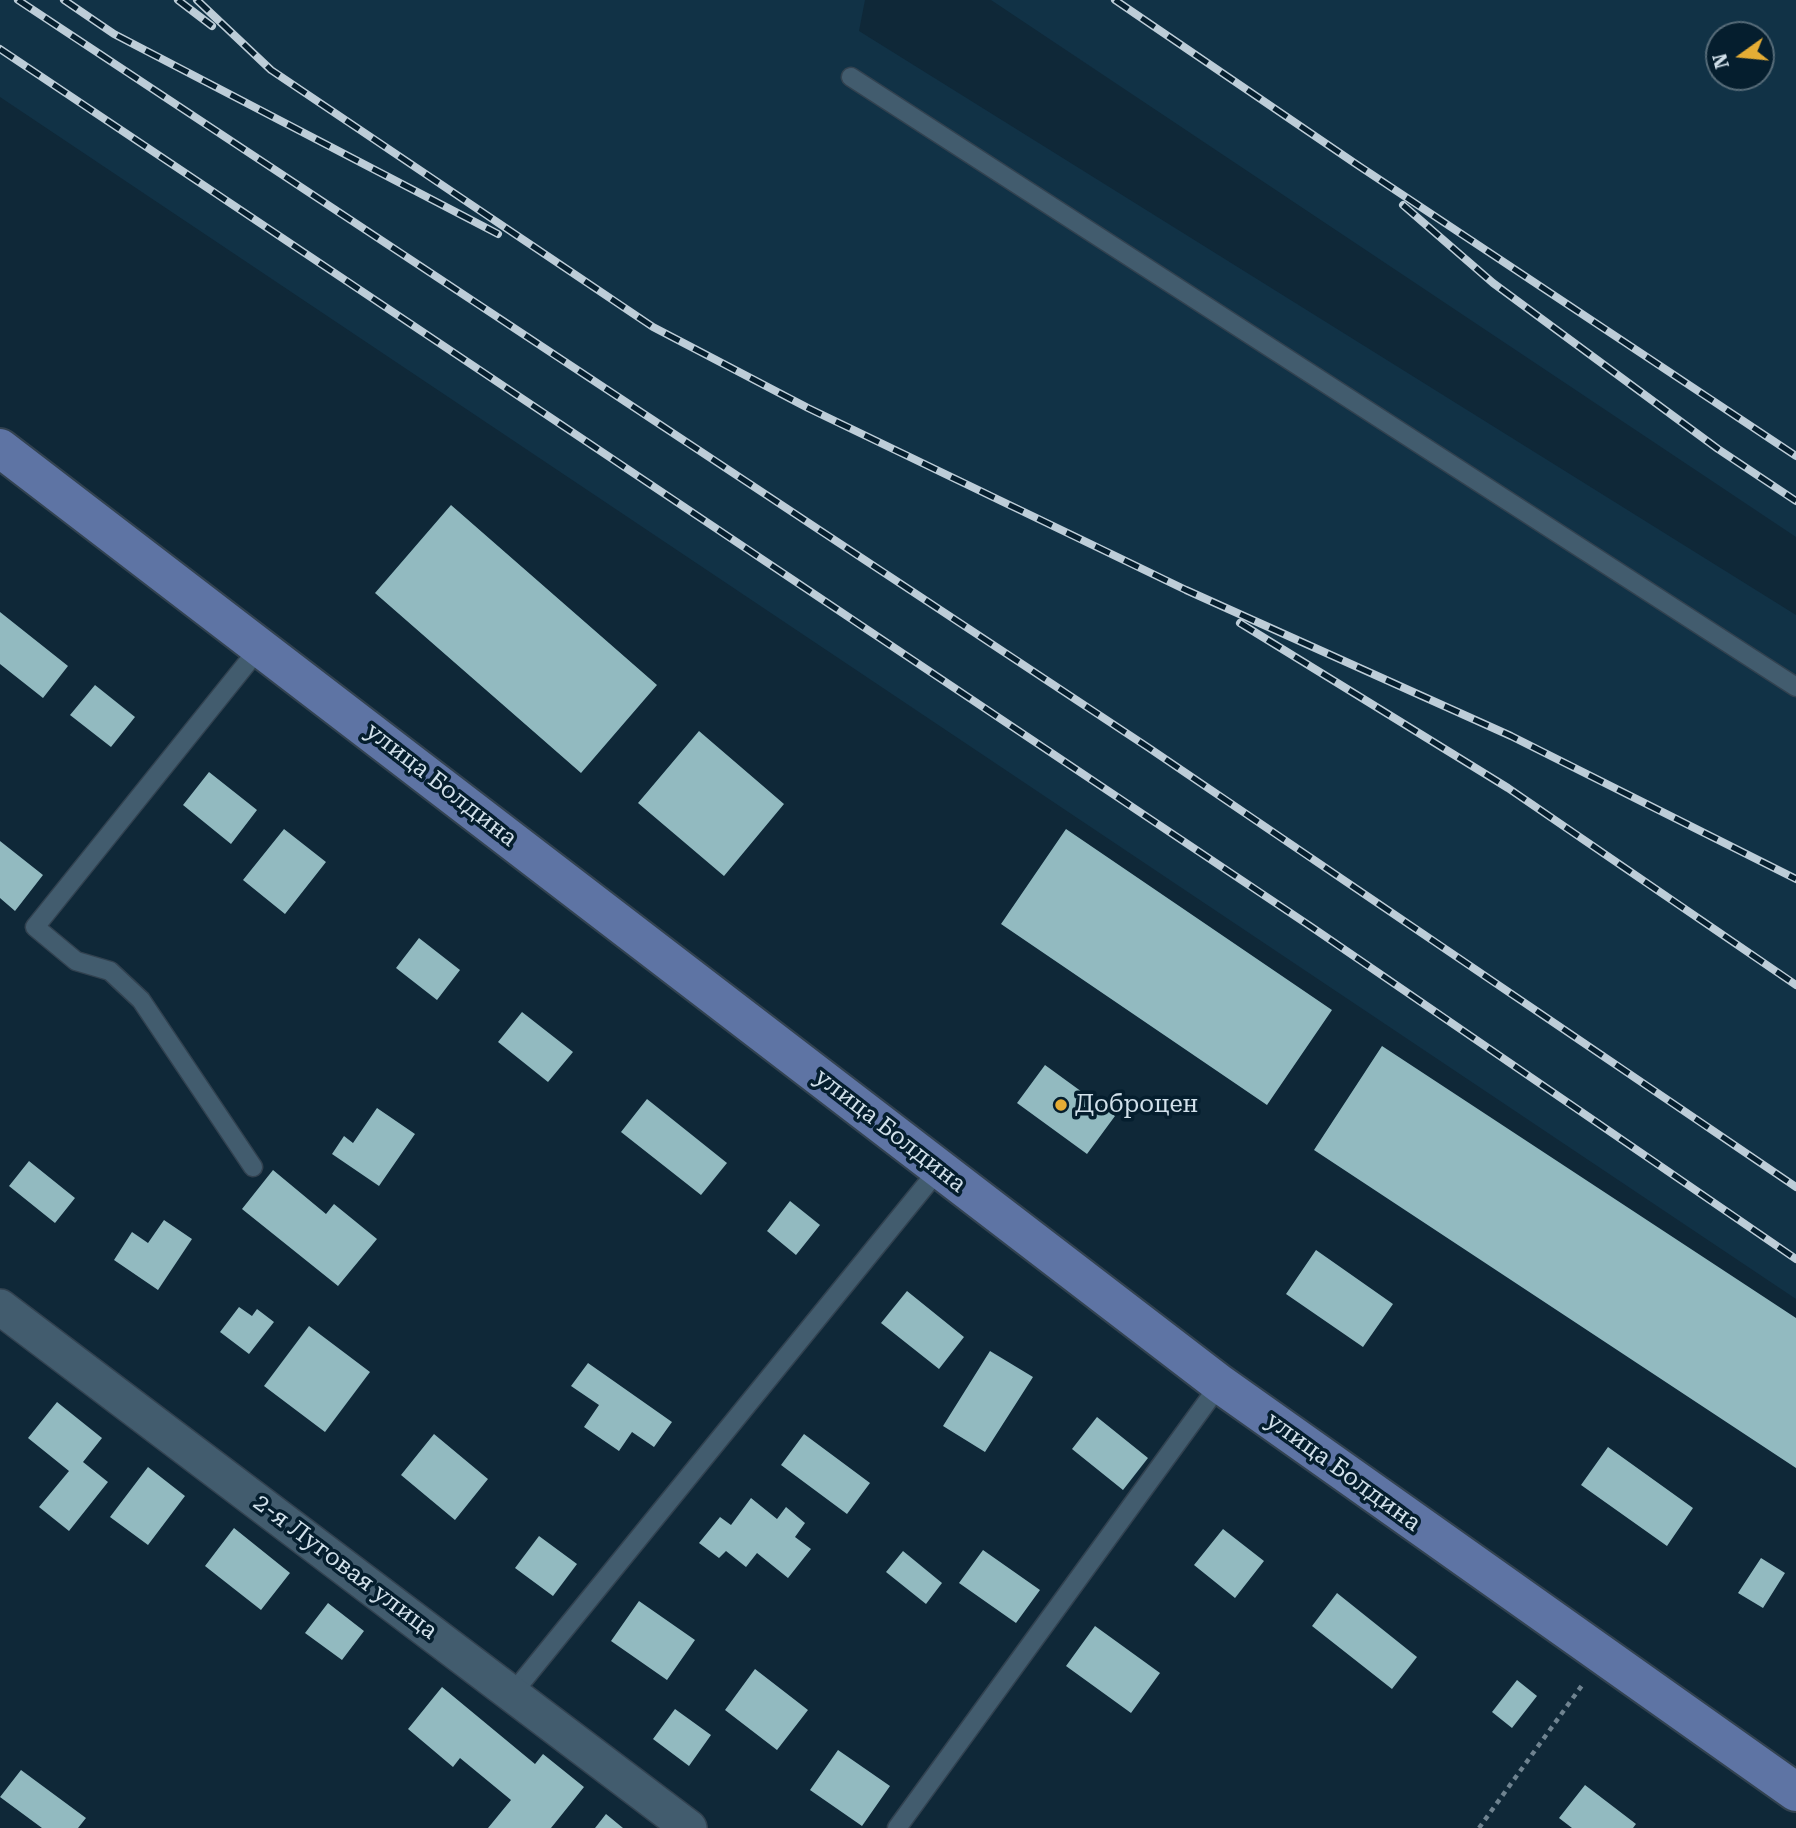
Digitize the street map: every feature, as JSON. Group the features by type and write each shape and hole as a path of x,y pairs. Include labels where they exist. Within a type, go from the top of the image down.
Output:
{"main road":[{"name":"улица Болдина","path":"0,448 1220,1384 1796,1792"}],"street":[{"name":"2-я Луговая улица","path":"0,1307 690,1828"}],"lane":[{"path":"850,77 1796,687"},
{"path":"253,1167 141,1000 110,971 76,961 35,927 260,647"},
{"path":"512,1694 939,1169"},
{"path":"897,1828 1220,1384"}],"path":[{"path":"1479,1828 1602,1657"}],"shaded area":[{"path":"0,0 865,0 859,31 1796,615 1796,1299 0,97"},
{"path":"991,0 1796,0 1796,537"}],"building":[{"path":"451,505 657,685 581,773 375,593"},
{"path":"0,612 68,666 43,698 0,664"},
{"path":"95,685 135,717 111,747 70,715"},
{"path":"699,731 784,804 724,876 638,803"},
{"path":"209,772 257,810 231,844 183,805"},
{"path":"284,829 326,862 285,914 243,880"},
{"path":"1066,829 1332,1010 1267,1105 1001,924"},
{"path":"0,841 43,875 15,911 0,898"},
{"path":"419,938 460,970 437,1000 396,968"},
{"path":"522,1012 573,1052 548,1082 498,1042"},
{"path":"1382,1046 1796,1318 1796,1468 1314,1150"},
{"path":"1045,1065 1115,1116 1087,1154 1017,1103"},
{"path":"647,1099 727,1163 701,1195 621,1132"},
{"path":"377,1108 415,1134 379,1186 332,1154 344,1136 353,1143"},
{"path":"29,1161 75,1198 55,1223 9,1186"},
{"path":"273,1170 326,1214 334,1204 377,1239 338,1286 242,1209"},
{"path":"790,1201 820,1225 796,1255 767,1231"},
{"path":"164,1220 192,1239 158,1290 114,1260 132,1232 148,1243"},
{"path":"1316,1250 1393,1304 1363,1347 1286,1294"},
{"path":"907,1291 964,1337 939,1369 881,1323"},
{"path":"239,1307 252,1316 257,1309 274,1322 249,1354 220,1332"},
{"path":"309,1326 370,1372 325,1432 264,1386"},
{"path":"990,1351 1033,1377 985,1452 943,1426"},
{"path":"588,1363 672,1422 654,1447 632,1432 619,1451 584,1427 599,1405 571,1386"},
{"path":"57,1402 102,1438 83,1462 108,1482 69,1531 39,1507 69,1471 28,1438"},
{"path":"1097,1417 1148,1458 1123,1490 1072,1449"},
{"path":"434,1434 488,1479 455,1520 401,1475"},
{"path":"804,1434 870,1483 847,1514 781,1465"},
{"path":"1608,1447 1693,1508 1667,1546 1581,1485"},
{"path":"148,1467 185,1496 148,1545 110,1517"},
{"path":"751,1498 777,1519 786,1507 805,1523 795,1537 811,1549 788,1578 757,1553 746,1567 726,1551 719,1558 699,1543 720,1517 731,1525"},
{"path":"234,1528 290,1573 261,1610 205,1566"},
{"path":"1223,1529 1264,1561 1235,1598 1194,1565"},
{"path":"539,1536 577,1564 553,1596 515,1568"},
{"path":"983,1550 1040,1590 1016,1623 959,1583"},
{"path":"903,1551 942,1583 926,1604 886,1572"},
{"path":"1761,1558 1785,1573 1763,1608 1738,1593"},
{"path":"1337,1593 1417,1657 1392,1689 1312,1626"},
{"path":"639,1601 695,1640 667,1680 611,1641"},
{"path":"328,1603 364,1631 342,1660 305,1633"},
{"path":"1095,1626 1160,1673 1131,1713 1066,1666"},
{"path":"755,1669 808,1710 777,1750 725,1710"},
{"path":"1517,1680 1537,1696 1512,1728 1492,1712"},
{"path":"442,1687 535,1764 543,1754 584,1787 551,1828 488,1828 511,1800 460,1758 453,1767 408,1729"},
{"path":"675,1709 711,1735 689,1766 653,1739"},
{"path":"838,1750 890,1786 862,1826 810,1790"},
{"path":"21,1770 86,1818 78,1828 42,1828 0,1797"},
{"path":"1585,1785 1636,1824 1633,1828 1572,1828 1559,1818"},
{"path":"606,1814 623,1828 595,1828"}],"railway":[{"path":"18,0 1149,748 1796,1187"},
{"path":"64,0 114,34 498,234"},
{"path":"178,0 212,26"},
{"path":"197,0 271,70 653,327 808,408 1186,590 1511,736 1796,879"},
{"path":"1115,0 1356,164 1796,456"},
{"path":"0,49 1313,928 1796,1259"},
{"path":"1403,205 1493,283 1718,449 1796,501"},
{"path":"1240,623 1508,788 1796,985"}],"place":[{"name":"Доброцен","path":"1061,1105"}]}
